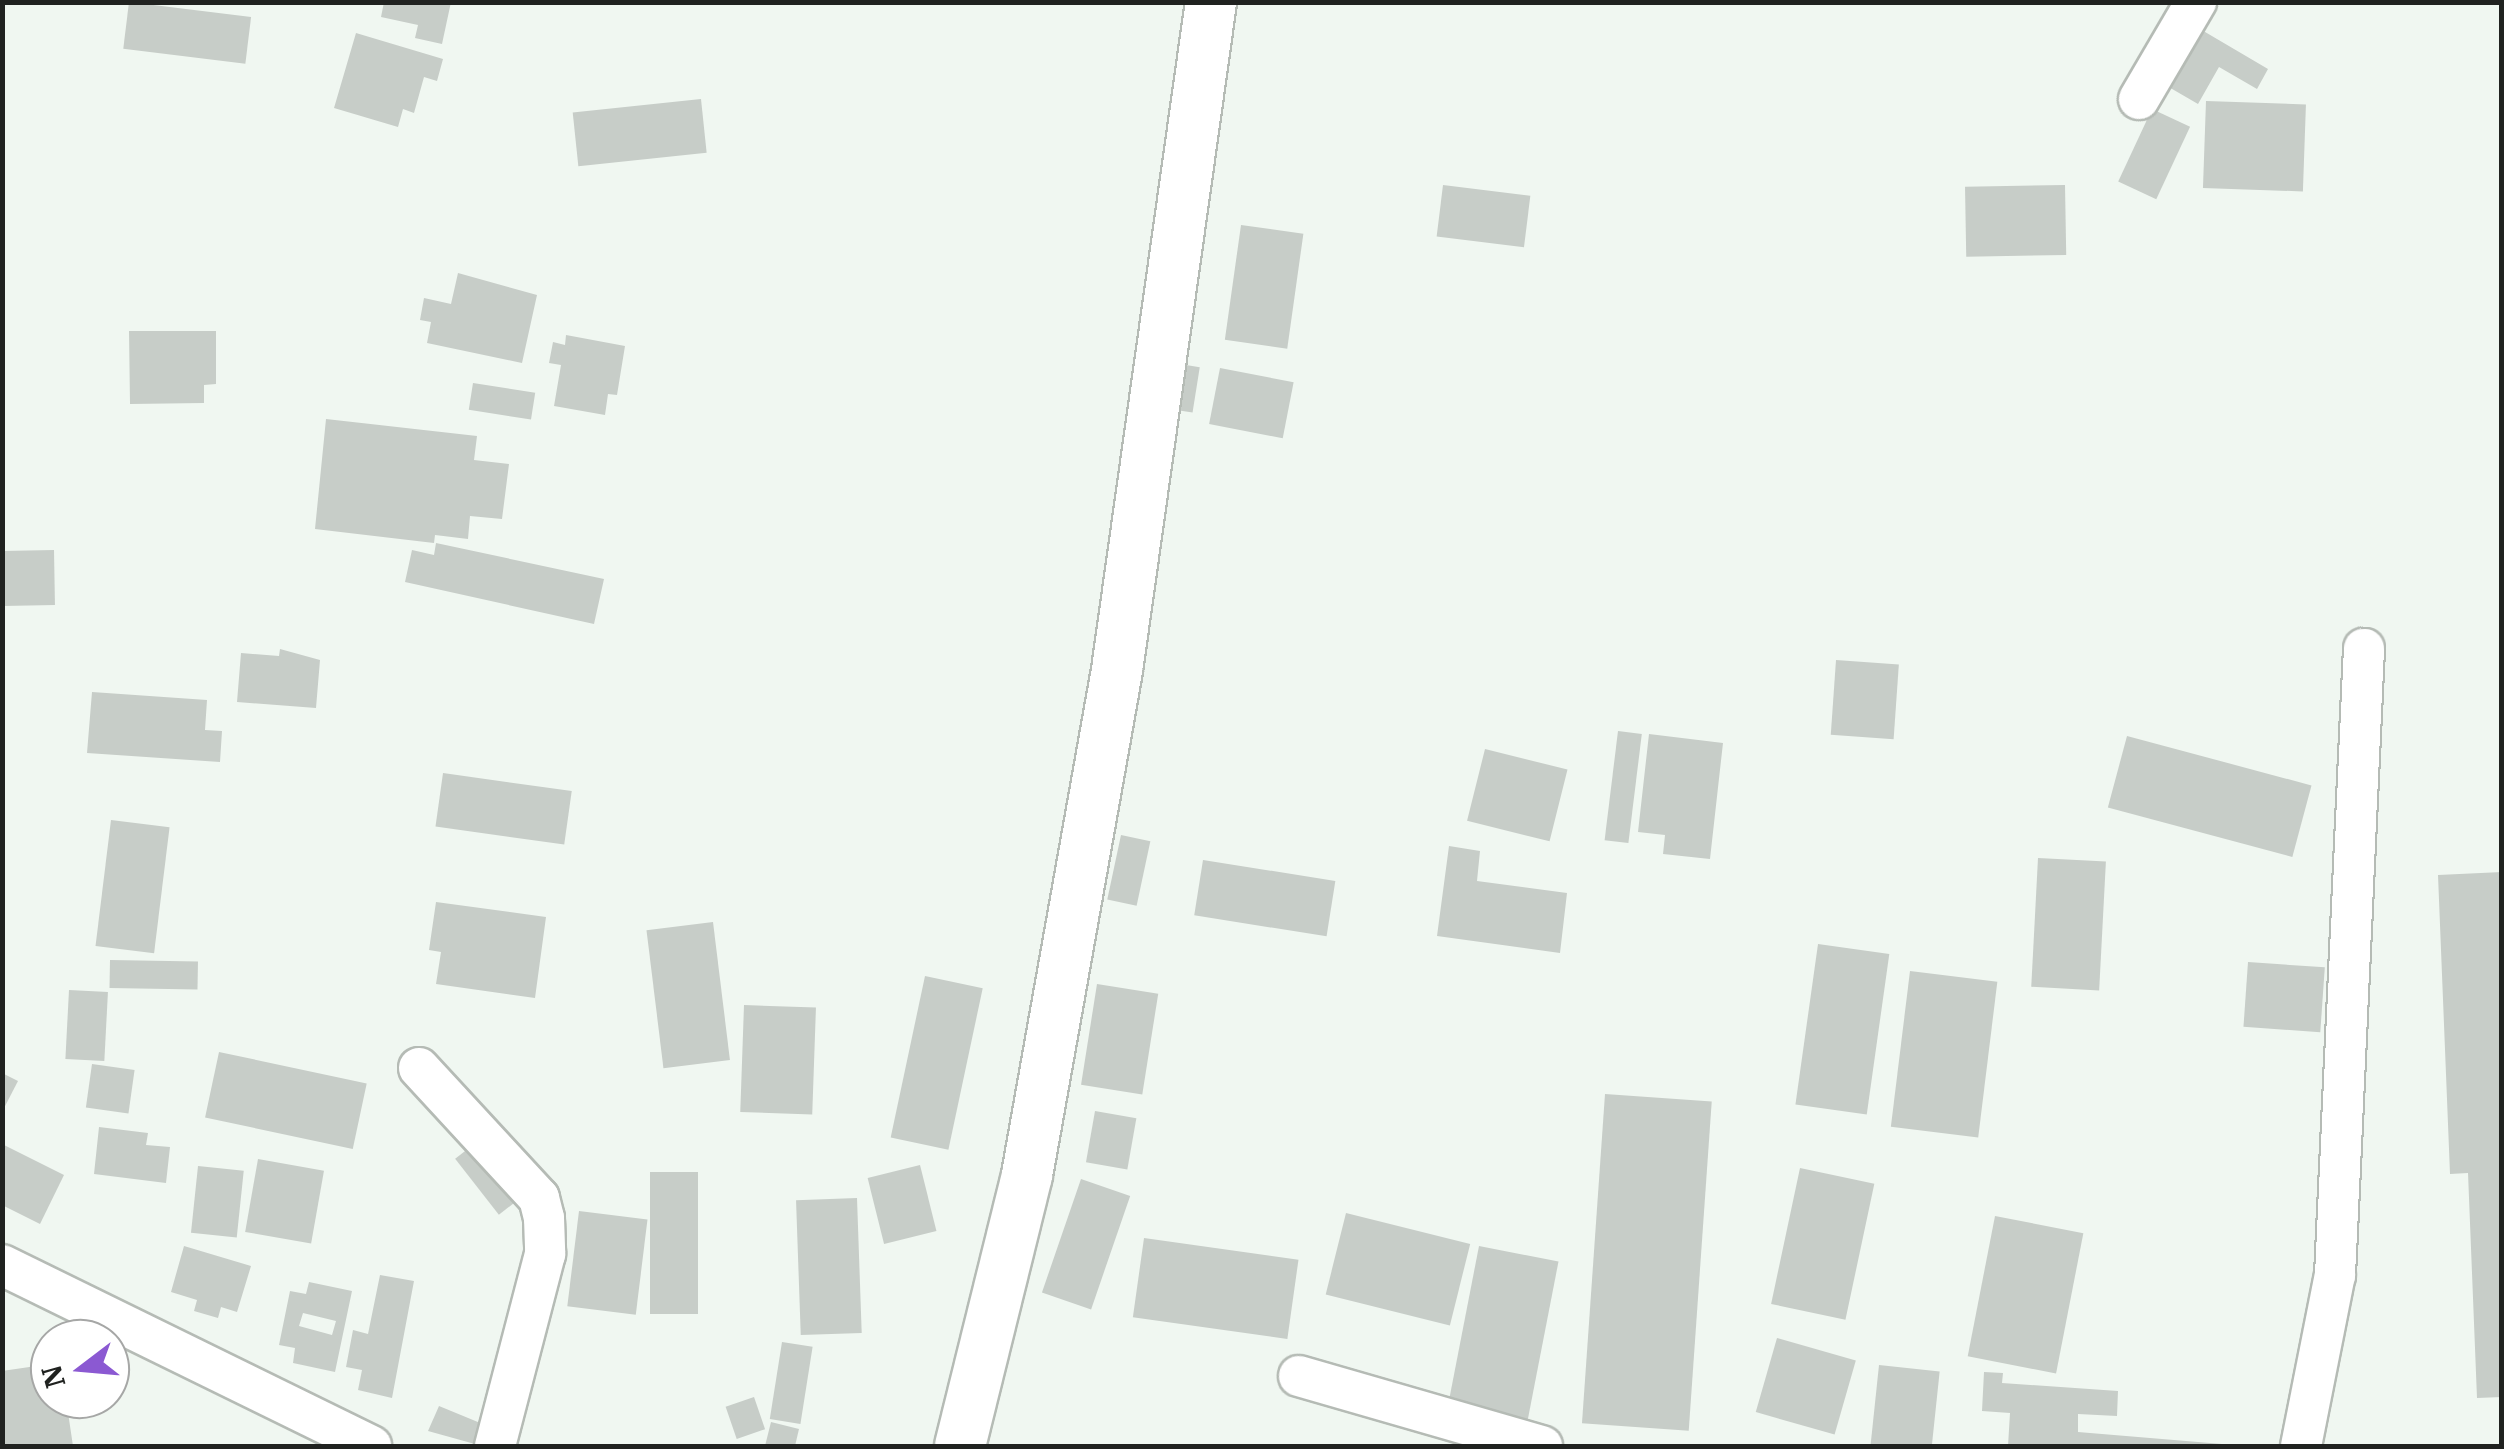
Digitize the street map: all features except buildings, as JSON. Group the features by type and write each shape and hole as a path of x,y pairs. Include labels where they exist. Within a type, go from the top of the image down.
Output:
{"street":[{"path":"960,1446 1027,1175 1114,689 1211,2"},
{"path":"2140,99 2196,2"},
{"path":"2301,1446 2335,1275 2364,649"},
{"path":"419,1068 539,1198 544,1218 545,1254 494,1446"},
{"path":"2,1265 370,1446"},
{"path":"1299,1376 1542,1446"}]}
